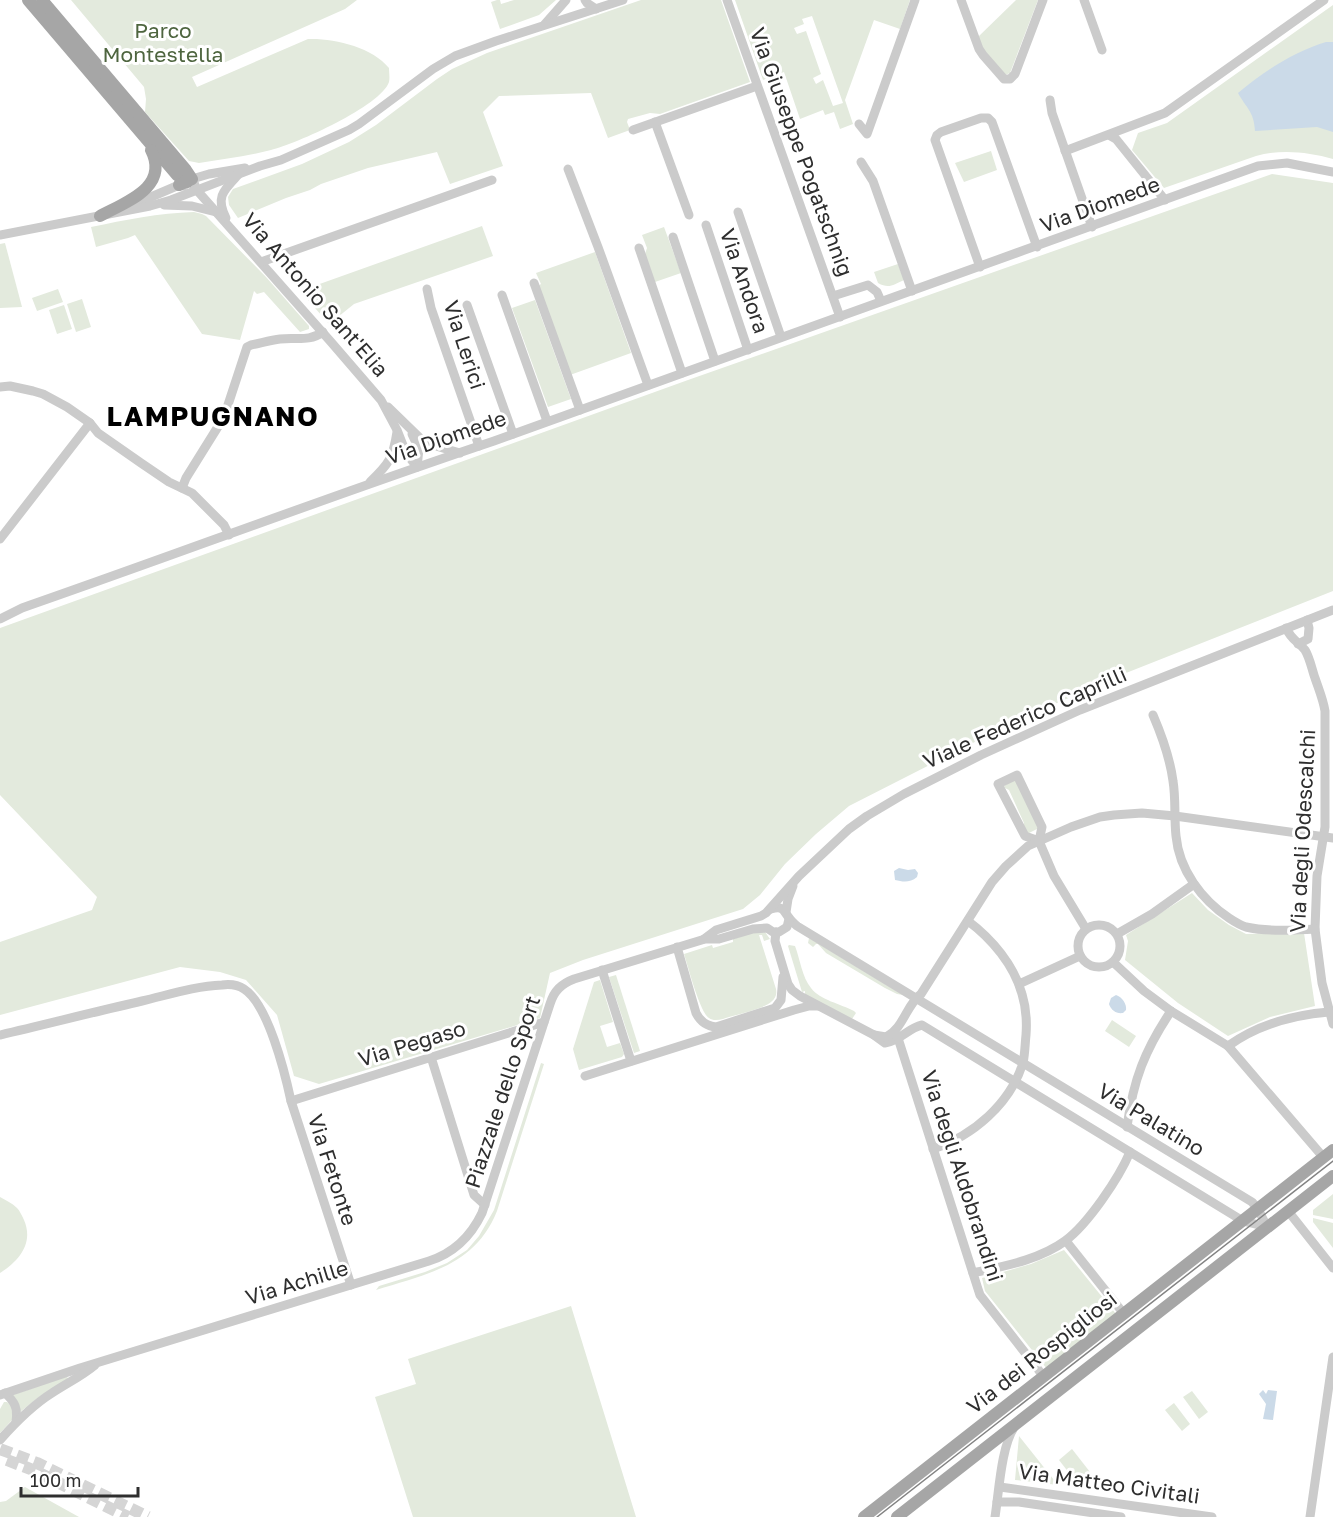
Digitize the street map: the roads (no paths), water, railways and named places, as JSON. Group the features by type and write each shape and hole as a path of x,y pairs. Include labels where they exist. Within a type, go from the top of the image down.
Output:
{"main road":[{"name":"Via Antonio Sant'Elia","path":"28,0 177,175 191,182"},
{"name":"Via Antonio Sant'Elia","path":"42,0 186,170 191,182"},
{"path":"100,216 140,194 149,186 155,175 155,159 140,131"},
{"name":"Via dei Rospigliosi","path":"864,1517 1328,1154"},
{"name":"Via dei Rospigliosi","path":"897,1517 1333,1176"}],"street":[{"path":"545,24 566,0"},
{"path":"585,0 596,9"},
{"path":"150,206 191,182 239,174 297,154 349,130 433,69 471,49 622,0"},
{"name":"Via Giuseppe Pogatschnig","path":"727,0 840,317"},
{"path":"858,124 867,134 915,0"},
{"path":"961,0 981,52 1001,77 1007,80 1015,74 1043,0"},
{"path":"1084,0 1102,50"},
{"path":"1065,151 1165,113 1324,0"},
{"path":"633,130 757,86"},
{"path":"1050,100 1052,113 1092,227"},
{"path":"980,267 936,142 941,132 986,117 992,122 1037,247"},
{"path":"655,122 689,215"},
{"path":"1126,152 1124,143 1126,134 1134,126"},
{"path":"1109,135 1116,139 1165,200"},
{"path":"861,162 873,182 912,291"},
{"name":"Via Diomede","path":"0,619 22,608 1037,247 1258,166 1287,163 1333,172"},
{"path":"114,213 222,171 260,166"},
{"path":"568,169 648,385"},
{"path":"232,228 223,213 220,202 224,190 239,174"},
{"path":"261,262 492,180"},
{"name":"Via Antonio Sant'Elia","path":"191,182 323,332 402,427 429,444 460,453"},
{"path":"0,236 150,206 192,206 218,213"},
{"path":"738,212 781,337"},
{"name":"Via Andora","path":"706,225 748,350"},
{"path":"673,237 715,361"},
{"path":"639,248 682,373"},
{"path":"534,283 580,410"},
{"path":"833,296 868,285 877,292 881,301"},
{"name":"Via Lerici","path":"427,289 431,308 479,446"},
{"path":"502,295 547,422"},
{"path":"467,305 513,434"},
{"path":"182,489 186,478 224,417 247,347 281,339 307,339 323,332"},
{"path":"0,387 16,387 43,394 67,407 90,423 96,431 170,482 192,493 224,525 229,535"},
{"path":"0,539 90,423"},
{"path":"402,427 419,449 417,467"},
{"path":"368,484 388,464 402,427"},
{"name":"Via Diomede","path":"0,612 22,608"},
{"name":"Viale Federico Caprilli","path":"769,911 799,876 839,838 862,819 898,797 1080,710 1333,610"},
{"path":"1286,628 1298,644 1308,639 1307,620"},
{"name":"Via degli Odescalchi","path":"1298,644 1308,656 1322,693 1325,711 1325,827 1328,837 1317,876 1315,930 1322,983 1333,1024"},
{"path":"1153,715 1160,731 1173,781 1179,854 1194,884 1211,905 1243,926 1315,930"},
{"path":"1039,841 1025,836 998,784 1017,775 1042,827 1039,841 1054,876 1086,929"},
{"path":"915,998 797,926 780,908 769,911 764,920 772,930 790,988 874,1035 885,1037 896,1035 915,998 921,994 992,882 1006,866 1028,846 1071,826 1100,817 1128,813 1175,816 1328,837"},
{"name":"Viale Federico Caprilli","path":"788,915 791,890 799,876"},
{"path":"1117,934 1152,914 1194,884"},
{"name":"Piazzale dello Sport","path":"702,940 716,930 761,916 769,911"},
{"path":"772,930 780,932 786,928 789,923 788,915"},
{"path":"933,1149 962,1136 982,1122 1010,1089 1023,1063 1026,1017 1024,1001 1018,984 1008,963 996,947 968,921"},
{"path":"1094,925 1104,925 1117,934 1120,949 1113,962 1106,966 1096,967 1087,964 1080,956 1078,941 1086,929 1094,925"},
{"name":"Piazzale dello Sport","path":"431,1057 474,1195 485,1205 553,995 559,987 602,970 702,940 719,939 753,929 772,930"},
{"path":"677,947 696,1012 702,1022 710,1026 716,1027 775,1008 781,1000 784,970"},
{"path":"1018,984 1080,956"},
{"path":"1113,962 1144,991 1171,1011 1228,1046 1328,1154"},
{"path":"602,970 631,1061"},
{"name":"Via Fetonte","path":"0,1035 188,990 221,985 234,985 244,989 256,1000 262,1010 286,1076 291,1101 351,1285"},
{"name":"Via Palatino","path":"915,998 1252,1202 1258,1209"},
{"path":"585,1076 809,1006 819,1006"},
{"path":"911,1008 919,1010 928,1006"},
{"path":"1127,1126 1133,1091 1142,1064 1155,1036 1171,1011"},
{"path":"1228,1046 1270,1024 1329,1012"},
{"name":"Via Pegaso","path":"291,1101 544,1022"},
{"name":"Via Palatino","path":"896,1035 922,1025 1243,1221"},
{"name":"Via degli Aldobrandini","path":"896,1035 980,1295 1044,1377"},
{"path":"973,1273 1034,1256 1050,1250 1065,1240 1082,1224 1106,1193 1130,1152"},
{"name":"Via Achille","path":"2,1396 97,1363 429,1261 459,1245 469,1234 485,1205"},
{"path":"1258,1209 1267,1227"},
{"path":"1288,1211 1333,1268"},
{"path":"1243,1221 1267,1227"},
{"path":"1065,1240 1124,1314"},
{"path":"1310,1517 1331,1384 1333,1357"},
{"name":"Via Achille","path":"16,1422 50,1394 82,1376 97,1363"},
{"name":"Via Achille","path":"2,1396 12,1399 17,1413 16,1422"},
{"path":"0,1440 16,1422"},
{"path":"995,1517 1005,1452 1010,1433 1017,1423"},
{"path":"990,1444 996,1443 1005,1452"},
{"name":"Via Matteo Civitali","path":"1000,1487 1212,1517"},
{"name":"Via Matteo Civitali","path":"998,1502 1019,1502 1121,1517"}],"water":[{"path":"1326,42 1333,42 1333,132 1317,127 1255,131 1251,114 1238,93 1280,63"},
{"path":"899,868 915,869 918,873 917,877 906,882 895,880 894,871"},
{"path":"1116,995 1125,1003 1126,1010 1123,1013 1114,1011 1109,1004 1111,998"},
{"path":"1263,1390 1266,1394 1268,1390 1277,1391 1273,1420 1263,1419 1266,1404 1259,1394"}],"tunnel":[{"path":"0,1449 37,1463 148,1517"},
{"path":"7,1460 33,1470 128,1517"}],"tram line":[{"path":"877,1517 1333,1161"}],"district":[{"name":"LAMPUGNANO","path":"213,417"}],"park label":[{"name":"Parco Montestella","path":"163,43"}]}
